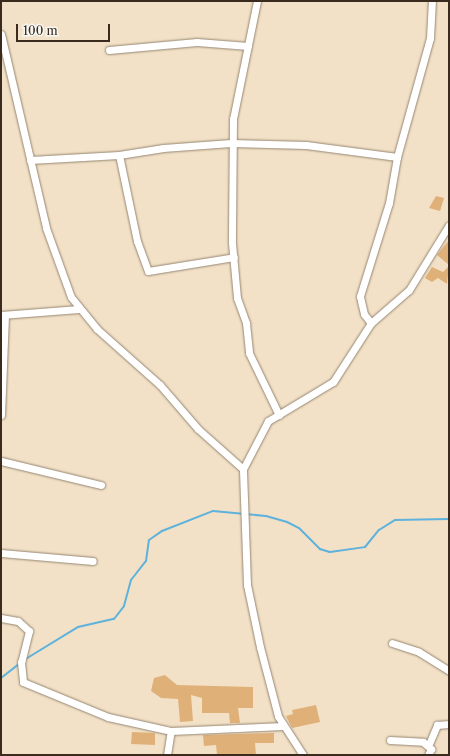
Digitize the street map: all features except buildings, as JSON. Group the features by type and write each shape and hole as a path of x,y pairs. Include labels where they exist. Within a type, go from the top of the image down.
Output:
{"street":[{"path":"257,1 231,143 234,256 237,298 246,323 249,353 279,415"},
{"path":"371,323 364,314 360,296 389,203 397,157 430,38 432,1"},
{"path":"1,34 30,160 57,262 79,309 243,469"},
{"path":"109,50 204,42 248,46"},
{"path":"30,160 119,155 163,148 231,143 306,145 397,157"},
{"path":"119,155 136,241 148,271 234,256"},
{"path":"303,755 283,726 260,647 247,585 242,503 243,469 268,421 333,382 371,323 409,290 449,225"},
{"path":"1,415 3,315 79,309"},
{"path":"1,461 101,485"},
{"path":"1,552 93,562"},
{"path":"1,618 18,621 29,631 20,673 28,686 108,716 171,731 283,726"},
{"path":"392,643 419,652 449,671"},
{"path":"428,755 429,744 437,725 449,724"},
{"path":"167,755 171,731"},
{"path":"390,740 429,744"}],"waterway":[{"path":"24,660 78,627 114,619 124,606 131,580 146,561 149,540 162,531 213,511 266,516 287,522 299,528 320,549 330,552 365,547 379,530 395,520 449,519"},
{"path":"1,678 19,664"}]}
